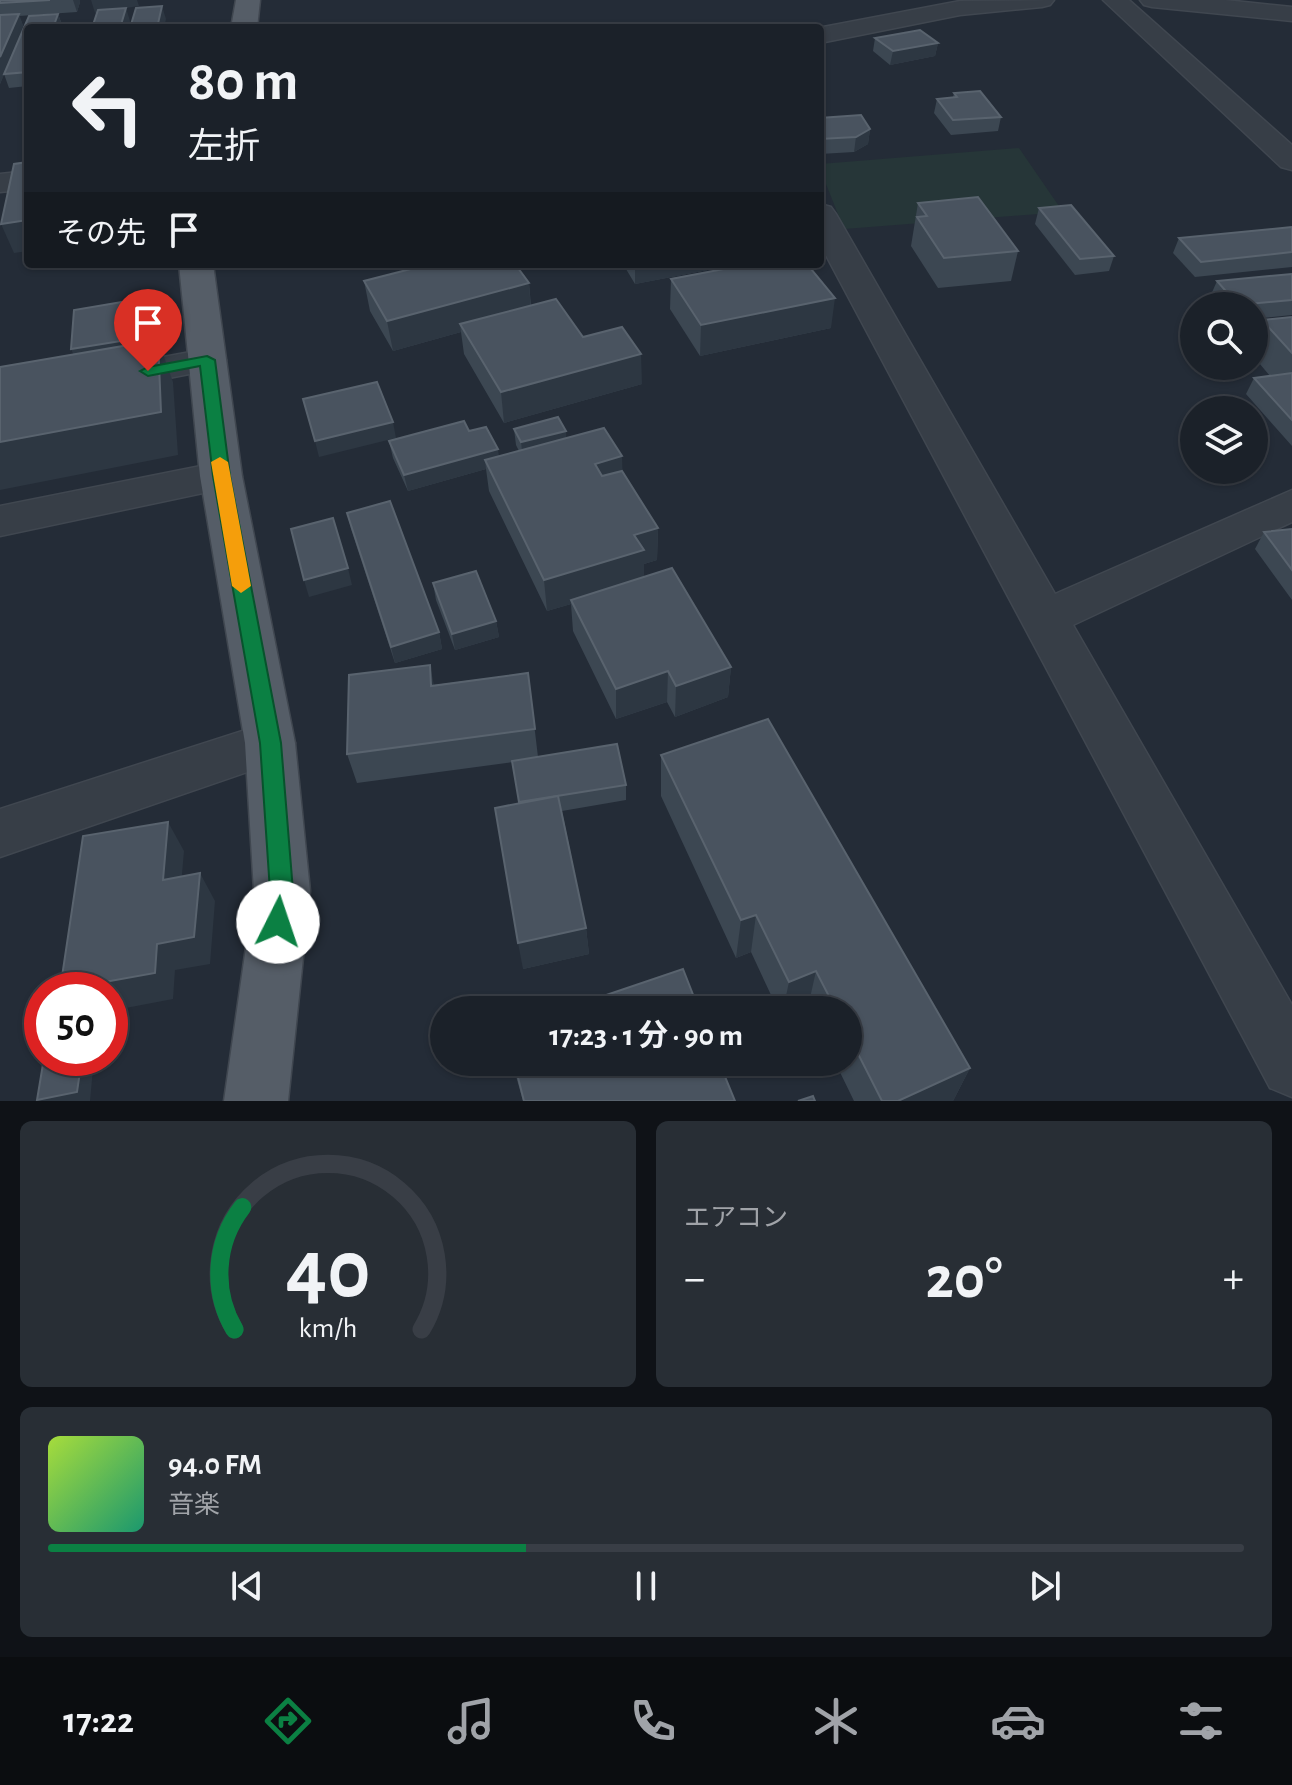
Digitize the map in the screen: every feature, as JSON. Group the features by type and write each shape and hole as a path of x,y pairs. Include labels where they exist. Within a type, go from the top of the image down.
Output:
{"main road":[{"path":"245,24 248,0"},
{"path":"196,268 221,476 270,743 282,891 256,1101"}],"street":[{"path":"824,34 960,8 1042,0"},
{"path":"1115,0 1292,161"},
{"path":"1152,0 1292,14"},
{"path":"0,183 24,180"},
{"path":"824,221 1292,1066"},
{"path":"0,399 207,360"},
{"path":"0,521 221,476"},
{"path":"1044,618 1292,505"},
{"path":"0,833 270,743"}],"shaded area":[{"path":"1019,148 1063,212 844,229 824,179 824,164"}],"building":[{"path":"0,0 50,0 0,3"},
{"path":"162,6 158,24 131,24 136,8"},
{"path":"126,8 121,24 93,24 98,10"},
{"path":"19,14 0,57 0,15"},
{"path":"58,14 54,24 26,24 29,16"},
{"path":"24,28 24,72 4,74"},
{"path":"920,30 938,43 893,51 875,38"},
{"path":"980,91 1001,117 953,120 937,99 957,97 954,93"},
{"path":"861,115 870,129 856,137 824,139 824,118"},
{"path":"24,163 24,221 1,224 14,164"},
{"path":"978,197 1018,251 944,258 917,217 927,216 918,203"},
{"path":"1071,205 1114,256 1080,259 1039,208"},
{"path":"1292,227 1292,252 1201,262 1179,238"},
{"path":"414,268 518,268 529,283 387,321 364,281"},
{"path":"729,268 810,268 835,298 701,325 671,279"},
{"path":"1292,274 1292,300 1268,302 1268,292 1227,292 1217,281"},
{"path":"140,299 140,338 71,349 74,310"},
{"path":"556,299 583,337 622,327 641,354 501,392 460,324"},
{"path":"1292,317 1292,353 1268,327 1268,319"},
{"path":"158,340 161,412 0,442 0,367"},
{"path":"1292,373 1292,420 1256,380 1268,380 1268,376"},
{"path":"377,382 393,422 315,441 303,399"},
{"path":"558,417 566,431 521,442 514,429"},
{"path":"464,421 469,431 486,427 498,449 404,475 389,441"},
{"path":"604,428 622,456 595,464 602,476 622,471 658,528 634,535 644,550 544,580 485,460"},
{"path":"390,501 439,632 391,647 347,513"},
{"path":"333,518 348,568 304,580 291,529"},
{"path":"1292,529 1292,570 1264,532"},
{"path":"672,568 731,667 676,686 668,671 616,689 571,600"},
{"path":"476,571 496,621 452,634 433,583"},
{"path":"430,665 431,686 528,673 535,729 347,754 349,675"},
{"path":"768,719 970,1068 898,1101 882,1101 862,1062 862,996 829,996 816,971 789,982 756,915 741,920 661,755"},
{"path":"617,744 626,785 519,802 512,761"},
{"path":"558,796 586,928 518,943 495,808"},
{"path":"168,822 163,880 200,873 194,937 157,944 155,973 128,978 128,972 63,972 83,836"},
{"path":"683,969 694,996 603,996"},
{"path":"41,1076 79,1076 77,1092 37,1100"},
{"path":"518,1076 725,1076 735,1101 524,1101"},
{"path":"813,1096 815,1101 798,1101"}],"slow traffic":[{"path":"220,462 241,586"}],"route":[{"path":"148,371 207,360 221,476 270,743 282,891 278,922"}]}
